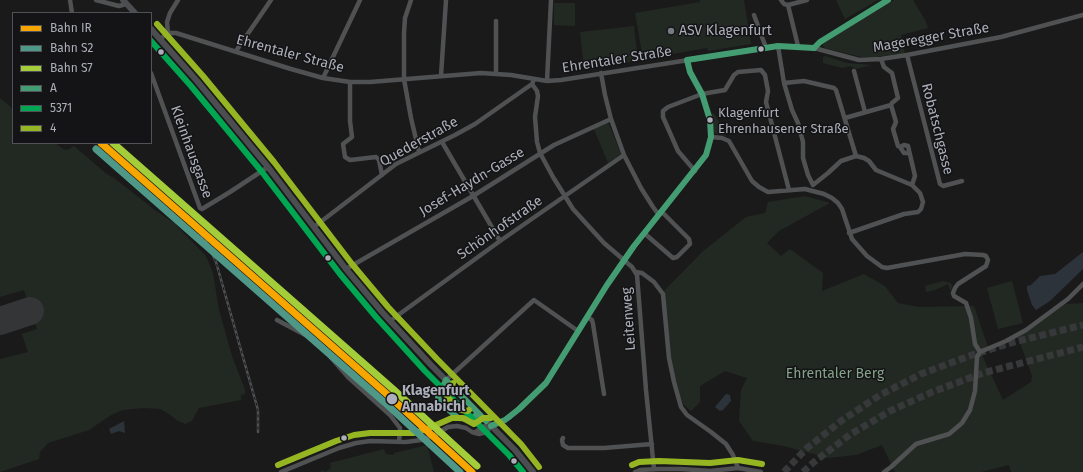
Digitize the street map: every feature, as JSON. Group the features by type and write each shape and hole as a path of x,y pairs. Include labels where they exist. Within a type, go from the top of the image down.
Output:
{"main road":[{"path":"124,2 134,12"},
{"path":"152,31 268,167 346,269 390,321 514,450 532,472"}],"street":[{"path":"70,0 72,12"},
{"path":"96,0 119,6 124,2"},
{"path":"160,39 168,33 167,22 170,13 178,0"},
{"path":"236,51 271,0"},
{"path":"323,78 360,0"},
{"path":"411,0 405,18 404,79 419,152"},
{"path":"441,76 446,0"},
{"path":"547,80 551,0"},
{"path":"781,0 784,4 788,5 807,0"},
{"path":"814,48 826,38 888,0"},
{"path":"788,5 798,46"},
{"path":"754,15 766,48"},
{"name":"Mageregger Straße","path":"687,60 778,46 814,48 859,60 881,59 1001,37 1083,15"},
{"path":"496,21 496,74"},
{"name":"Ehrentaler Straße","path":"168,33 176,33 323,78 350,82 370,82 475,73 547,80 687,60 690,72 702,94 708,111 711,137"},
{"path":"778,46 784,83 802,136 804,145 803,158 808,175 813,185"},
{"name":"Robatschgasse","path":"907,55 940,184 943,186 962,181"},
{"path":"844,118 891,105 898,98 892,73 884,67 881,59"},
{"path":"695,171 678,151 672,139 662,114 665,109 702,94 725,90 734,75 738,72 758,69 763,71 765,75 768,91 766,102 789,190"},
{"path":"854,71 865,112"},
{"path":"601,73 611,119 624,155 641,188 653,207 689,239 690,244 677,257 673,258 644,233"},
{"name":"Kleinhausgasse","path":"152,76 200,208 202,209 268,167"},
{"path":"532,84 533,79"},
{"path":"784,83 804,81 834,88 836,90 856,156"},
{"path":"350,82 350,121 352,137 343,144 345,157 350,160 376,157 379,160 382,175"},
{"name":"Quederstraße","path":"314,227 396,164 475,124 532,84"},
{"name":"Leitenweg","path":"532,84 537,91 538,96 535,125 537,142 540,153 553,177 573,209 596,235 625,260 636,272 652,444 657,470"},
{"path":"891,105 896,122 893,129 898,146 908,146 915,176 912,185"},
{"name":"Josef-Haydn-Gasse","path":"346,269 473,196 554,144 611,119"},
{"path":"281,472 348,445 370,441 421,440 453,426 462,426 474,433 485,426 491,426 505,420 541,389 555,370 578,331 625,260 644,233 695,171 706,155 711,137 722,138 729,141 752,181 768,192 798,189 811,191 824,194 838,203 844,215 849,233 858,247 882,267 887,268 965,254 984,254 988,260 986,266 955,288 953,293 954,296 966,303 971,318 975,344 980,352"},
{"path":"442,142 500,241"},
{"name":"Schönhofstraße","path":"390,321 500,241 624,155"},
{"path":"811,191 813,185 841,161 856,156 864,158 876,170 912,185 922,197 923,206 920,211 904,214 849,233"},
{"path":"636,272 642,273 654,282 663,294 669,358 681,407 687,415 726,444 734,455 738,468"},
{"path":"884,472 916,444 950,434 962,423 970,410 975,391 977,357 980,352 1006,341 1026,330 1068,299 1083,284"},
{"path":"446,380 534,300 578,331"},
{"path":"587,317 592,320 593,324 604,394"},
{"path":"277,320 309,337 327,353 348,377 390,415 400,428 399,441"},
{"path":"563,438 563,445 568,448 604,448 652,444"},
{"path":"635,472 640,470 681,468 710,471 738,468 761,472"}],"green space":[{"path":"700,0 744,0 751,44 708,51 707,48 643,59 635,13 700,2"},
{"path":"836,0 878,0 845,19"},
{"path":"894,0 913,0 928,28 901,35 905,53 876,57 861,57 825,48 823,46 823,44 869,14"},
{"path":"554,3 575,3 575,26 554,25"},
{"path":"634,26 638,61 584,68 580,32"},
{"path":"825,56 847,63 872,65 856,69 850,66 842,68 823,63 823,57"},
{"path":"0,98 12,108 12,144 56,144 67,150 74,146 108,175 174,223 206,256 213,273 219,310 232,356 245,390 245,394 241,395 241,400 199,408 192,421 185,424 160,409 144,408 123,410 111,415 89,430 48,443 40,452 39,459 0,472 0,359 28,352 22,334 37,329 24,290 0,297"},
{"path":"711,112 715,115 726,135 725,136 714,133"},
{"path":"607,123 609,124 621,154 608,163 594,129"},
{"name":"Ehrentaler Berg","path":"805,196 830,203 779,231 767,243 781,256 790,249 823,273 822,291 864,274 885,286 898,303 919,307 974,306 988,347 982,355 1003,400 1031,382 1032,376 1018,337 1065,304 1083,303 1083,472 1011,472 1009,465 981,472 895,472 882,445 856,455 828,458 784,446 753,441 739,421 741,390 747,378 725,371 700,386 700,402 691,411 683,404 675,383 672,367 664,291 702,252 746,217 765,213 768,202"},
{"path":"943,281 951,283 951,292 948,284 926,292 925,286"},
{"path":"1012,281 1023,323 998,329 987,288"},
{"path":"444,389 452,397 449,400 453,403 450,406 445,404 442,400 441,396"},
{"path":"427,445 434,472 325,472 331,468 330,463 384,449 386,454 394,455 394,453"}],"shaded area":[{"path":"1083,252 1083,269 1050,301 1036,310 1032,305 1027,286 1031,285 1040,276 1055,274"},
{"path":"726,394 730,395 731,401 722,411 720,411 715,407"},
{"path":"124,421 125,433 119,431 111,434 109,429"}],"runway":[{"path":"0,321 30,311"}],"tunnel":[{"path":"784,472 806,449 841,421 880,395 921,374 972,355 1014,342 1083,325"},
{"path":"803,472 851,434 890,411 932,392 983,373 1083,347"}],"railway":[{"path":"179,211 197,229 206,241 216,262 258,410 258,432"}],"rail line":[{"name":"IR","path":"102,144 389,396 472,472"},
{"name":"S7","path":"114,144 394,390 477,466"},
{"name":"S2","path":"96,149 384,402 460,472"}],"transit line":[{"name":"A","path":"814,48 820,42 888,0"},
{"name":"4","path":"157,24 203,76 274,162 352,264 388,307 521,444 539,467"},
{"name":"5371","path":"152,42 191,86 262,172 340,274 376,317 425,371 509,455 523,472"},
{"name":"A","path":"687,60 778,46 814,48"},
{"name":"A","path":"491,426 505,420 519,409 546,383 607,285 634,246 706,155 711,137 710,120 702,94 690,72 687,60"},
{"name":"A","path":"446,380 438,397 440,402 458,418 470,419 478,414"},
{"name":"A","path":"446,380 486,421"},
{"name":"4","path":"453,383 447,397 461,410 469,410"},
{"name":"4","path":"278,465 354,435 370,433 414,433 452,418 463,418 474,424 483,418 491,418"},
{"name":"4","path":"632,465 639,462 659,461 710,463 738,460 762,464"}],"place":[{"name":"ASV Klagenfurt","path":"671,31"},
{"name":"Klagenfurt Ehrenhausener Straße","path":"710,120"},
{"name":"Klagenfurt Annabichl","path":"392,399"}]}
